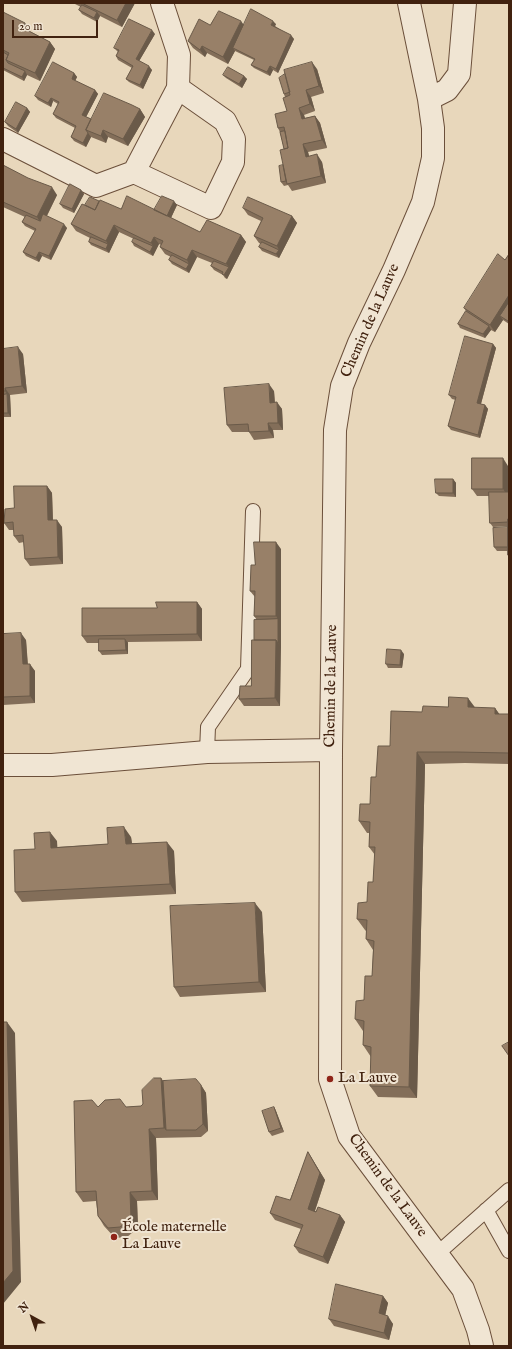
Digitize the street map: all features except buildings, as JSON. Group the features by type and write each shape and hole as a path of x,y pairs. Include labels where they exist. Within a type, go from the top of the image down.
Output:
{"street":[{"path":"3,138 96,186 134,172 178,88 179,54 162,3"},
{"name":"Chemin de la Lauve","path":"409,3 429,98 433,128 433,158 423,202 394,270 353,358 342,386 335,430 331,750 330,1079 349,1136 463,1289 478,1330 482,1346"},
{"path":"429,98 447,90 459,74 465,3"},
{"path":"134,172 211,208 233,162 234,139 224,121 178,88"},
{"path":"3,765 52,765 208,752 331,750"}],"lane":[{"path":"208,752 208,727 248,669 253,511"},
{"path":"437,1254 509,1190"},
{"path":"486,1210 509,1251"}],"place":[{"name":"La Lauve","path":"330,1079"},
{"name":"École maternelle La Lauve","path":"114,1237"}]}
